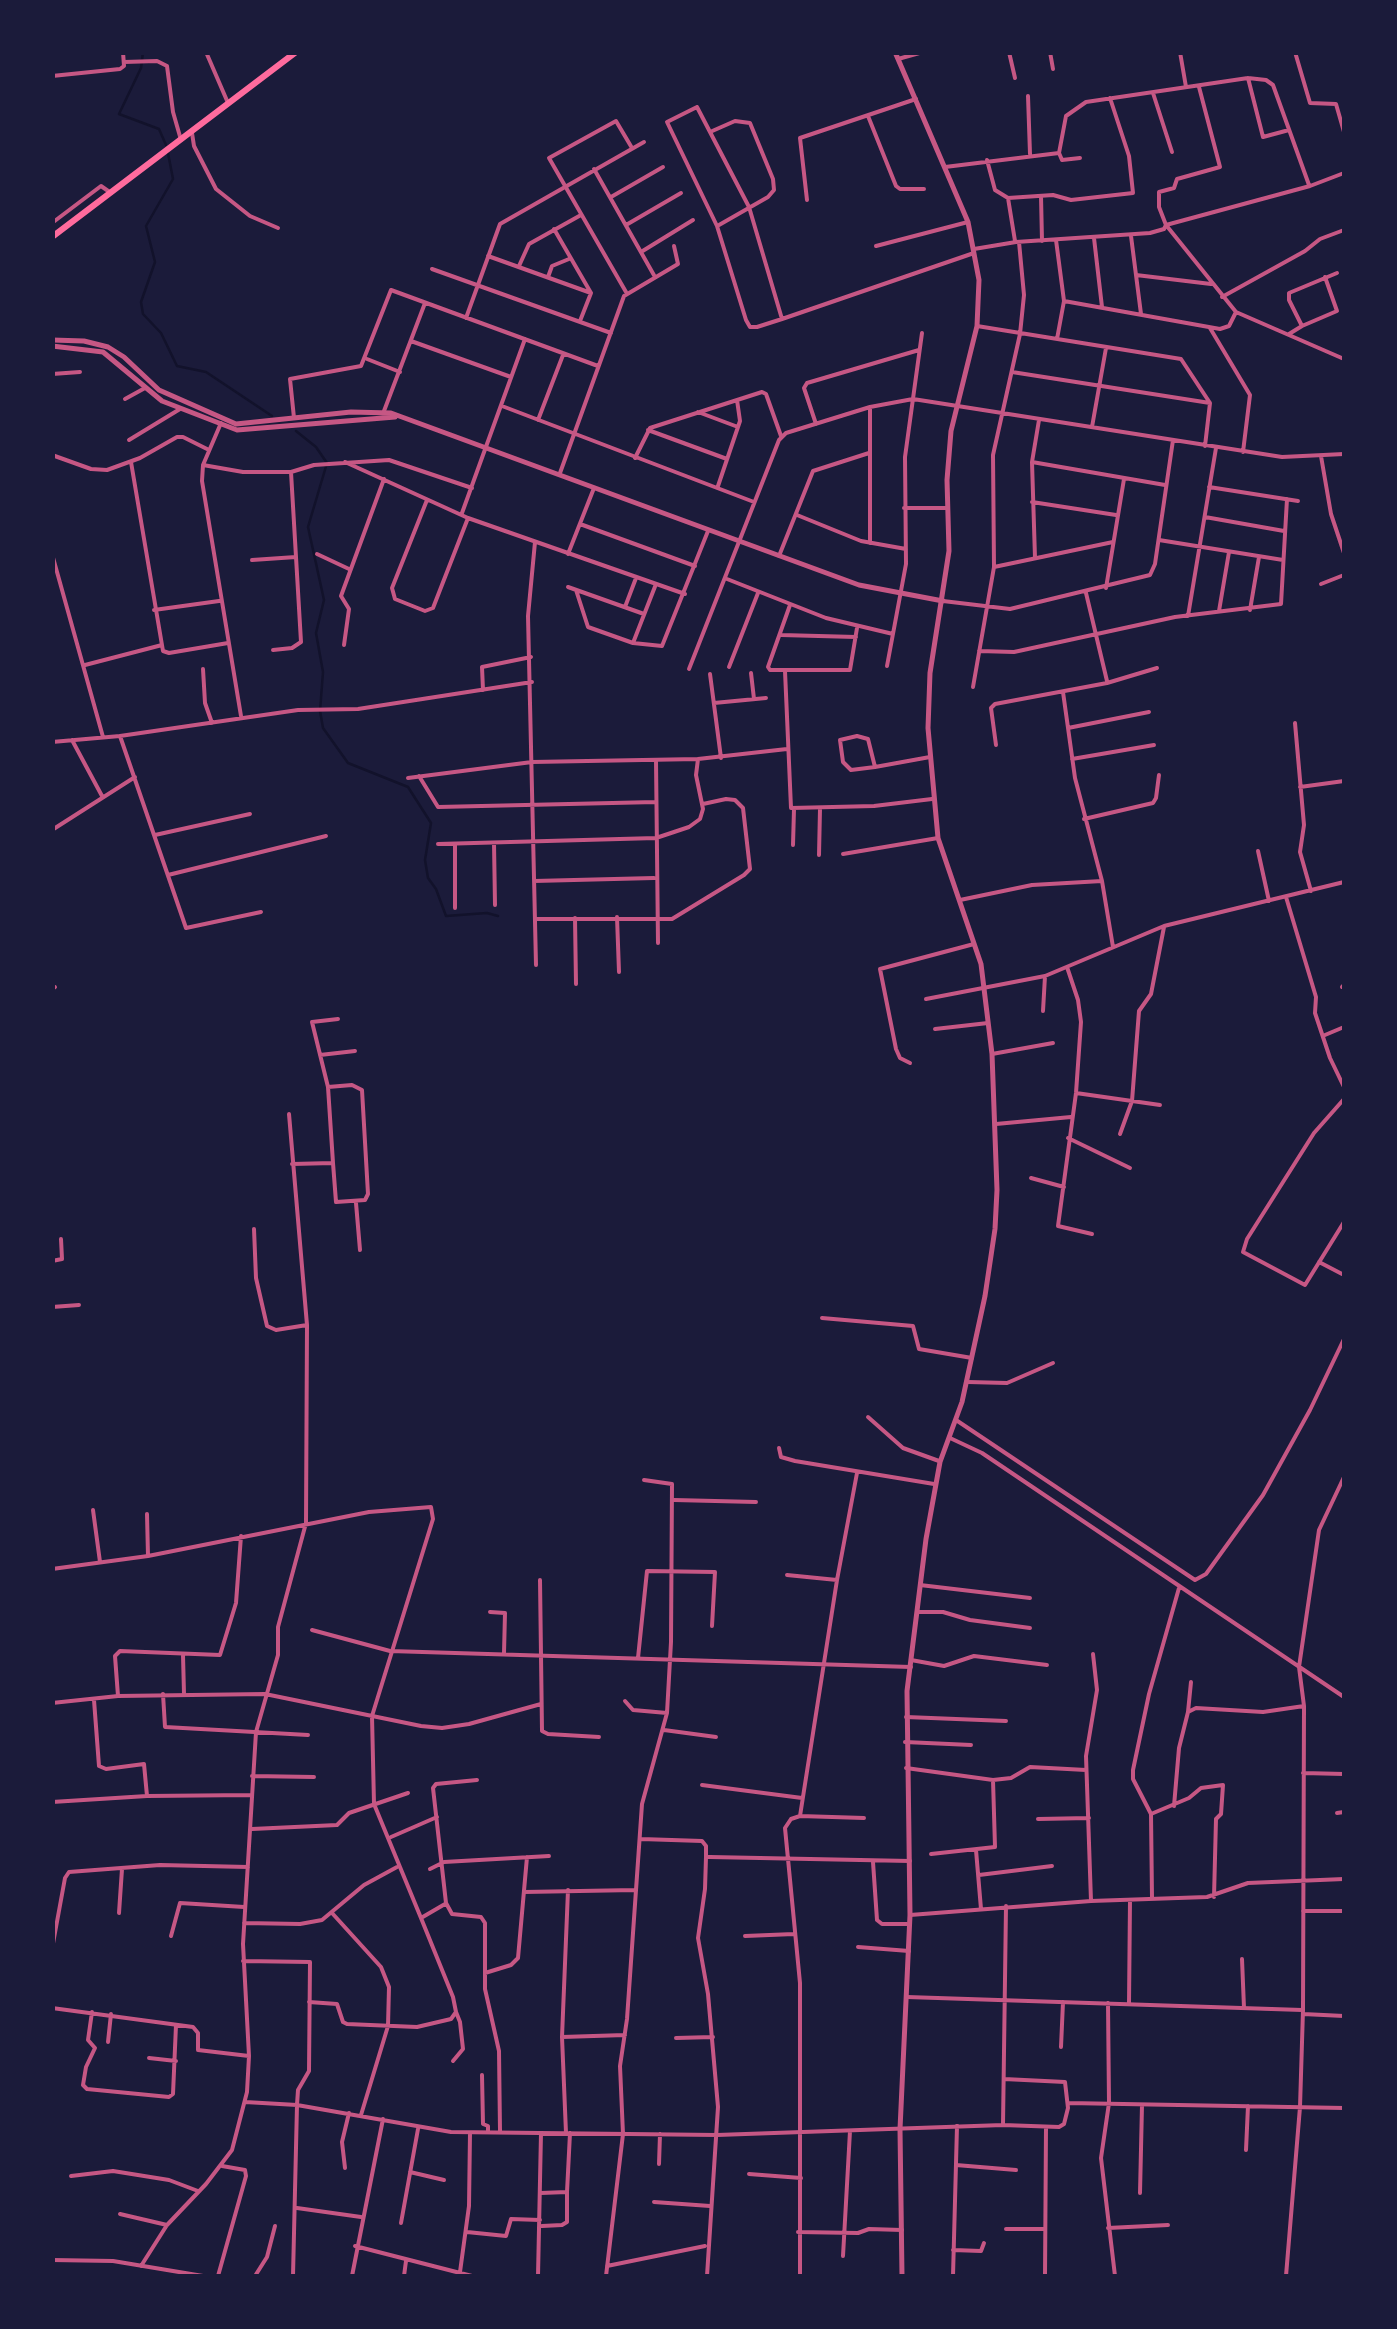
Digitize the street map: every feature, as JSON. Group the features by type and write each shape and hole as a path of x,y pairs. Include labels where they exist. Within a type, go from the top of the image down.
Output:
{"main road":[{"path":"52,237 296,52"}],"street":[{"path":"52,76 120,69 123,52"},
{"path":"206,52 229,104"},
{"path":"902,2276 900,2129 910,1924 906,1717 920,1585 940,1462 972,1358 995,1229 992,1054 984,988 975,944 938,838 930,756 930,673 950,551 949,452 956,405 977,326 980,280 968,222 897,56 923,52"},
{"path":"1009,52 1015,78"},
{"path":"1050,52 1053,68"},
{"path":"1180,52 1186,88"},
{"path":"1295,52 1310,103 1344,104"},
{"path":"124,62 148,60 167,66 181,140"},
{"path":"1248,78 1263,137 1289,130"},
{"path":"1080,158 1062,160 1059,153 1067,115 1086,102 1248,78 1272,83 1310,186"},
{"path":"1199,86 1220,166 1177,178 1173,188 1158,192 1166,225 1236,312 1344,359"},
{"path":"1154,93 1172,152"},
{"path":"1028,96 1030,154"},
{"path":"986,160 995,190 1008,198 1054,195 1071,200 1133,193 1128,156 1110,98"},
{"path":"806,200 800,138 916,99"},
{"path":"1336,104 1344,132"},
{"path":"782,319 748,207 697,107 667,122 717,226 750,327 782,319 974,251 1017,242 1132,236 1344,174"},
{"path":"868,116 896,186 924,189"},
{"path":"710,132 735,121 750,123 772,171 774,190 717,226"},
{"path":"626,292 550,156 616,122 632,148"},
{"path":"192,131 194,146 216,190 250,216 278,228"},
{"path":"466,318 500,224 644,142"},
{"path":"945,167 1059,153"},
{"path":"610,198 663,167"},
{"path":"594,169 655,276"},
{"path":"62,230 54,220 100,186 111,193"},
{"path":"626,224 681,193"},
{"path":"1041,196 1042,241"},
{"path":"972,687 994,567 993,460 1020,334 1025,288 1008,198"},
{"path":"518,266 525,247 582,214"},
{"path":"641,252 693,220"},
{"path":"876,246 968,222"},
{"path":"554,229 590,293 580,321"},
{"path":"1222,296 1320,239 1344,230"},
{"path":"1132,236 1141,314"},
{"path":"1094,238 1102,307"},
{"path":"1056,240 1064,301 1056,339"},
{"path":"560,473 626,292 678,264 674,246"},
{"path":"488,256 590,293"},
{"path":"548,277 552,266 571,258"},
{"path":"432,269 611,333"},
{"path":"1302,326 1289,293 1337,272"},
{"path":"1136,275 1212,284"},
{"path":"1288,335 1338,311 1325,277"},
{"path":"293,421 291,378 356,368 365,358 389,292 598,366"},
{"path":"1064,301 1210,328 1226,328 1236,312"},
{"path":"389,416 389,405 425,304"},
{"path":"977,326 1182,360 1210,403 1205,446"},
{"path":"1210,328 1250,395 1243,452"},
{"path":"887,666 906,549 905,457 922,333"},
{"path":"461,515 525,339"},
{"path":"52,343 84,341 108,347 158,390 242,431 281,427 293,421"},
{"path":"412,341 510,377"},
{"path":"52,343 103,352 144,388 180,409 221,422 293,421 351,412 389,416 560,473 858,585 988,607 1016,608 1150,575 1156,564 1174,440"},
{"path":"1092,427 1106,348"},
{"path":"816,424 804,388 807,383 919,350"},
{"path":"538,420 564,353"},
{"path":"365,358 400,372"},
{"path":"52,374 80,372"},
{"path":"1012,372 1210,403"},
{"path":"125,399 144,388"},
{"path":"635,458 648,430 764,392 781,436 690,669"},
{"path":"717,488 741,416 737,400"},
{"path":"781,436 870,408 913,400 1243,452 1291,458 1344,454"},
{"path":"502,406 754,502"},
{"path":"870,408 870,543"},
{"path":"129,440 180,409"},
{"path":"698,412 738,428"},
{"path":"1034,558 1032,462 1039,420"},
{"path":"221,422 204,464 202,481 241,718"},
{"path":"648,430 727,459"},
{"path":"52,455 90,469 107,470 180,436 210,451"},
{"path":"1188,616 1216,448"},
{"path":"779,556 813,471 869,452"},
{"path":"1321,456 1344,553"},
{"path":"204,464 243,472 290,472 314,465 392,460 472,488"},
{"path":"131,462 154,610 166,654 228,643"},
{"path":"346,462 468,518 684,594"},
{"path":"1032,462 1168,485"},
{"path":"273,650 292,648 301,642 290,472"},
{"path":"1106,588 1124,478"},
{"path":"344,645 350,608 341,596 384,479"},
{"path":"568,554 595,486"},
{"path":"1209,487 1298,501"},
{"path":"428,498 392,588 395,600 425,610 433,608 468,518"},
{"path":"980,651 1014,652 1188,616 1281,604 1287,499"},
{"path":"1032,502 1118,515"},
{"path":"904,508 948,508"},
{"path":"795,514 870,543 906,549"},
{"path":"1205,517 1286,531"},
{"path":"580,524 695,566"},
{"path":"576,590 588,626 633,643 662,646 708,528"},
{"path":"1159,540 1284,561"},
{"path":"535,542 528,590 536,965"},
{"path":"994,567 1113,542"},
{"path":"1218,613 1229,552"},
{"path":"52,554 104,737"},
{"path":"317,554 349,569"},
{"path":"252,560 296,556"},
{"path":"1250,610 1260,557"},
{"path":"1321,584 1344,575"},
{"path":"625,607 636,578"},
{"path":"724,578 858,628 892,634"},
{"path":"633,643 656,584"},
{"path":"568,588 644,614"},
{"path":"729,668 758,592"},
{"path":"1086,593 1107,682"},
{"path":"154,610 221,600"},
{"path":"790,605 768,667 786,671 850,670 858,628"},
{"path":"780,635 856,637"},
{"path":"85,665 162,645"},
{"path":"483,690 482,667 531,657"},
{"path":"996,745 992,705 1156,668"},
{"path":"204,669 205,703 212,723"},
{"path":"786,671 793,846"},
{"path":"710,674 721,758"},
{"path":"751,674 754,699"},
{"path":"52,742 309,710 358,710 532,682"},
{"path":"1063,692 1072,759 1114,947"},
{"path":"714,703 766,698"},
{"path":"1068,728 1148,712"},
{"path":"1295,723 1304,826 1300,852 1311,891"},
{"path":"120,736 188,929 260,912"},
{"path":"875,767 868,739 858,736 840,740 848,769 875,767 930,756"},
{"path":"72,740 102,796"},
{"path":"1072,759 1154,745"},
{"path":"408,778 532,762 721,758 787,749"},
{"path":"438,844 656,838 696,823 702,814 696,775 698,759"},
{"path":"656,760 658,943"},
{"path":"419,775 438,808 656,802"},
{"path":"1084,819 1154,802 1159,775"},
{"path":"52,830 135,777"},
{"path":"1300,787 1344,781"},
{"path":"792,808 932,798"},
{"path":"535,919 677,918 750,869 742,808 735,800 726,799 702,804"},
{"path":"819,855 820,809"},
{"path":"155,835 250,814"},
{"path":"168,875 326,836"},
{"path":"843,854 938,838"},
{"path":"494,843 495,905"},
{"path":"455,844 455,908"},
{"path":"1258,852 1269,900"},
{"path":"534,881 657,878"},
{"path":"960,900 1032,885 1102,881"},
{"path":"926,998 1045,976 1164,926 1344,882"},
{"path":"1286,898 1316,996 1315,1012 1344,1086"},
{"path":"575,918 576,984"},
{"path":"617,918 619,972"},
{"path":"1120,1134 1132,1101 1139,1012 1152,994 1164,926"},
{"path":"910,1063 896,1050 880,969 975,944"},
{"path":"1067,968 1078,1000 1080,1022 1076,1093 1058,1226 1092,1234"},
{"path":"1043,1011 1045,976"},
{"path":"328,1087 352,1085 362,1090 368,1194 356,1203 336,1202 328,1087 312,1022 338,1019"},
{"path":"935,1029 988,1024"},
{"path":"1325,1035 1344,1027"},
{"path":"992,1054 1053,1043"},
{"path":"320,1055 355,1051"},
{"path":"1076,1093 1160,1105"},
{"path":"1344,1099 1314,1133 1262,1214 1244,1250 1258,1262 1301,1285 1307,1284 1344,1222"},
{"path":"141,2266 167,2225 222,2166 232,2150 246,2102 244,1906 256,1732 278,1655 278,1627 306,1523 306,1325 289,1114"},
{"path":"995,1124 1071,1117"},
{"path":"1068,1138 1130,1168"},
{"path":"292,1164 332,1163"},
{"path":"1031,1178 1064,1186"},
{"path":"356,1203 360,1250"},
{"path":"254,1229 256,1278 266,1326 276,1330 306,1325"},
{"path":"52,1261 62,1258 61,1239"},
{"path":"1319,1262 1344,1275"},
{"path":"52,1307 80,1305"},
{"path":"822,1318 913,1326 919,1349 972,1358"},
{"path":"952,1429 1195,1580 1206,1574 1263,1494 1344,1340"},
{"path":"966,1382 1007,1384 1054,1363"},
{"path":"868,1416 903,1448 940,1462"},
{"path":"952,1429 1344,1697"},
{"path":"779,1448 785,1459 936,1484"},
{"path":"800,1816 836,1580 857,1473"},
{"path":"1286,2276 1300,2107 1303,2012 1304,1706 1299,1665 1318,1530 1344,1476"},
{"path":"606,2276 624,2134 620,2086 642,1804 668,1714 674,1500 671,1482 644,1480"},
{"path":"674,1500 756,1502"},
{"path":"52,1569 148,1556 306,1523 431,1507 433,1520 372,1716 374,1804 453,1997 463,2048 453,2061"},
{"path":"92,1510 100,1562"},
{"path":"147,1514 148,1556"},
{"path":"118,1696 117,1652 216,1656 222,1653 236,1603 241,1536"},
{"path":"1142,1561 1148,1550"},
{"path":"638,1658 646,1572 715,1572 712,1626"},
{"path":"787,1575 836,1580"},
{"path":"540,1580 541,1704 545,1734 599,1737"},
{"path":"920,1585 1030,1598"},
{"path":"1152,1898 1151,1814 1133,1779 1133,1770 1149,1694 1180,1588"},
{"path":"490,1612 505,1614 504,1652"},
{"path":"918,1612 943,1612 1030,1628"},
{"path":"312,1630 390,1651 944,1666 974,1656 1048,1665"},
{"path":"183,1654 184,1694"},
{"path":"1091,1901 1086,1745 1097,1690 1093,1654"},
{"path":"1174,1806 1191,1682"},
{"path":"52,1703 164,1694 265,1694 442,1728 541,1704"},
{"path":"164,1694 164,1726 308,1735"},
{"path":"94,1698 101,1768 144,1764 146,1796"},
{"path":"625,1701 632,1710 668,1714"},
{"path":"1188,1712 1196,1708 1263,1712 1304,1706"},
{"path":"906,1717 1006,1721"},
{"path":"664,1730 716,1737"},
{"path":"905,1742 971,1745"},
{"path":"906,1768 993,1780 1012,1778 1030,1767 1086,1770"},
{"path":"1303,1774 1344,1774"},
{"path":"252,1776 314,1778"},
{"path":"477,1780 435,1785 437,1818 446,1903 455,1915 483,1918 485,1989 498,2051 500,2131"},
{"path":"932,1854 996,1846 993,1780"},
{"path":"702,1785 803,1798"},
{"path":"1151,1814 1174,1806 1201,1788 1223,1785 1221,1814 1216,1819 1214,1897"},
{"path":"250,1829 337,1825 349,1814 408,1793"},
{"path":"52,1802 251,1795"},
{"path":"1337,1812 1344,1812"},
{"path":"800,2276 800,1983 785,1828 791,1818 800,1816 864,1818"},
{"path":"389,1837 437,1818"},
{"path":"1038,1819 1089,1818"},
{"path":"640,1839 705,1843 705,1889 698,1938 713,2037 717,2134 706,2246 707,2276"},
{"path":"976,1850 981,1909"},
{"path":"430,1869 444,1862 550,1856"},
{"path":"706,1856 910,1860"},
{"path":"485,1972 511,1965 518,1958 526,1857"},
{"path":"873,1862 879,1922 910,1924"},
{"path":"244,1923 312,1923 332,1913 364,1885 399,1866"},
{"path":"979,1875 1052,1866"},
{"path":"52,1949 66,1874 74,1870 248,1867"},
{"path":"118,1913 122,1868"},
{"path":"910,1915 1006,1906 1214,1897 1248,1883 1344,1879"},
{"path":"467,2232 506,2236 511,2219 562,2225 567,2222 568,2133 562,2037 568,1890"},
{"path":"524,1892 636,1890"},
{"path":"1128,2004 1130,1900"},
{"path":"171,1936 180,1903 244,1906"},
{"path":"420,1918 446,1903"},
{"path":"1003,2124 1006,1906"},
{"path":"1303,1911 1344,1912"},
{"path":"332,1913 388,1979 388,2026 362,2115"},
{"path":"746,1936 794,1934"},
{"path":"858,1947 909,1951"},
{"path":"1242,1959 1244,2008"},
{"path":"243,1960 310,1962 308,2071 298,2090 297,2105 293,2276"},
{"path":"907,1997 1244,2008 1344,2016"},
{"path":"309,2002 339,2006 345,2023 417,2028 451,2019 456,2012"},
{"path":"1061,2047 1064,2002"},
{"path":"1108,2004 1109,2103 1101,2158 1115,2276"},
{"path":"52,2008 176,2025 196,2030 198,2050 248,2056"},
{"path":"92,2012 88,2040 95,2048 86,2067 84,2087 169,2096 175,2090 176,2025"},
{"path":"108,2042 111,2014"},
{"path":"562,2037 625,2035"},
{"path":"676,2038 713,2037"},
{"path":"149,2058 176,2061"},
{"path":"482,2075 483,2124 488,2126 488,2132"},
{"path":"246,2102 297,2105 382,2118 418,2128 470,2132 800,2134 1003,2124 1062,2126 1068,2103 1065,2082 1004,2080"},
{"path":"1068,2103 1344,2108"},
{"path":"1140,2193 1142,2105"},
{"path":"1246,2150 1248,2106"},
{"path":"344,2168 342,2142 349,2113"},
{"path":"352,2276 382,2118"},
{"path":"952,2276 957,2126"},
{"path":"1045,2276 1046,2127"},
{"path":"400,2223 418,2128"},
{"path":"844,2256 850,2131"},
{"path":"460,2272 467,2232 470,2132"},
{"path":"538,2276 541,2133"},
{"path":"659,2164 660,2134"},
{"path":"956,2165 1016,2170"},
{"path":"218,2276 246,2176 245,2170 222,2166"},
{"path":"71,2176 113,2171 169,2180 198,2191"},
{"path":"410,2172 444,2180"},
{"path":"749,2174 801,2178"},
{"path":"540,2193 567,2192"},
{"path":"654,2202 710,2206"},
{"path":"296,2208 361,2217"},
{"path":"120,2214 167,2225"},
{"path":"1108,2228 1168,2225"},
{"path":"256,2276 267,2257 274,2226"},
{"path":"798,2232 858,2234 869,2228 902,2230"},
{"path":"1006,2229 1045,2230"},
{"path":"954,2250 980,2251 984,2243"},
{"path":"355,2246 472,2276"},
{"path":"607,2266 706,2246"},
{"path":"52,2260 79,2258 203,2276"},
{"path":"404,2276 406,2260"}],"waterway":[{"path":"143,52 141,68 119,114 159,129 166,145"},
{"path":"168,153 173,179 146,226 155,262 141,302 143,314 161,333 177,366 206,372 272,416"},
{"path":"296,431 316,447 327,463 308,527 324,600 316,633 323,672 323,728 348,763 408,787 431,823 425,860 428,878 446,916 498,916"}]}
